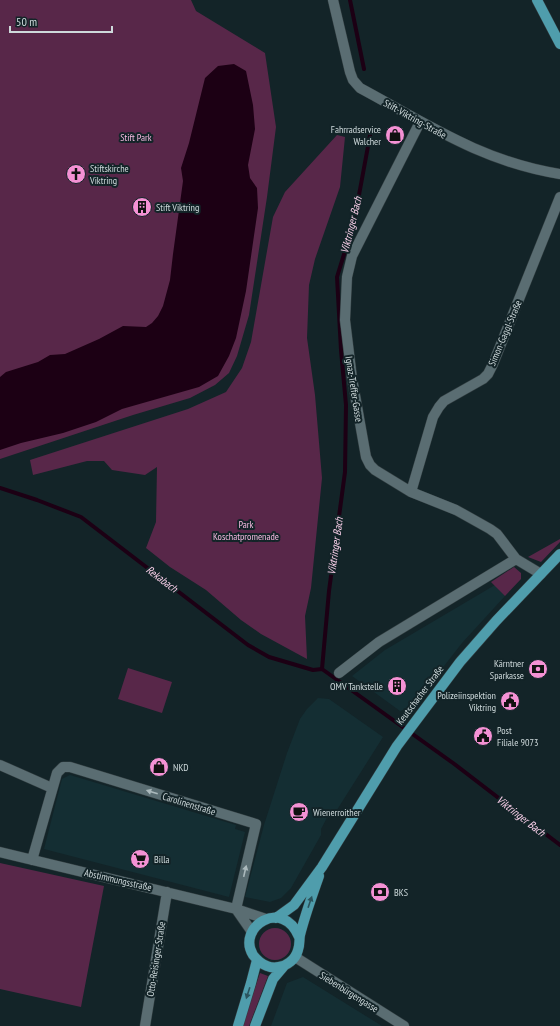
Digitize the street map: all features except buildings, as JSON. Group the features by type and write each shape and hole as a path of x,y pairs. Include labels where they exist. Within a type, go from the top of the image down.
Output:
{"main road":[{"path":"537,0 560,44"},
{"name":"Keutschacher Straße","path":"252,932 258,924 294,905 322,867 397,746 419,715 460,662 496,621 560,554"},
{"name":"Keutschacher Straße","path":"295,957 299,948 299,937 322,867"},
{"path":"271,918 284,919 296,930 299,937"},
{"path":"252,932 250,942 251,952 257,960 262,965 270,967 277,968 284,966"},
{"path":"255,1026 273,979 284,966 295,957"},
{"path":"238,1026 257,960"}],"street":[{"name":"Stift-Viktring-Straße","path":"333,0 350,72 353,80 360,88 420,122 465,145 508,162 543,172 560,174"},
{"name":"Ignaz-Treffer-Gasse","path":"420,122 352,256 347,277 345,320 352,378 366,457 370,465 375,470 411,492 456,510 490,529 497,534 516,559 541,574"},
{"name":"Simon-Gaggl-Straße","path":"411,492 433,417 439,407 444,401 483,379 488,374 560,197"},
{"path":"339,673 379,642 516,559"},
{"path":"0,765 52,788"},
{"name":"Carolinenstraße","path":"32,860 57,773 63,767 70,767 256,824 236,909"},
{"name":"Abstimmungsstraße","path":"0,852 271,918"},
{"name":"Otto-Reisinger-Straße","path":"145,1026 167,892"},
{"path":"236,909 252,932"},
{"name":"Siebenbürgengasse","path":"295,957 404,1026"}],"shaded area":[{"path":"234,64 246,71 253,105 255,129 248,165 250,178 257,188 258,208 246,291 236,338 229,356 218,376 199,387 122,409 96,422 63,433 21,443 0,450 0,377 6,372 38,362 50,355 65,354 99,339 123,326 146,327 158,316 163,306 170,280 183,181 181,168 189,143 205,78 218,66"},
{"path":"495,585 505,596 462,643 412,707 400,711 352,676 385,650"},
{"path":"318,698 329,699 383,737 335,813 329,814 321,829 321,835 291,888 281,898 270,902 245,897 264,825 287,753 300,719"},
{"path":"70,775 236,825 235,829 245,832 229,897 44,849 62,779"},
{"path":"303,977 382,1026 271,1026 287,983"}],"green space":[{"name":"Stift Park","path":"0,0 191,0 196,11 265,53 276,127 249,315 237,356 229,373 215,385 190,398 133,415 0,459"},
{"name":"Park Koschatpromenade","path":"337,135 345,137 340,187 315,259 309,285 307,338 315,395 322,478 311,588 305,616 307,659 261,634 241,620 206,590 170,567 146,548 156,522 157,467 145,475 112,470 104,461 87,461 33,475 30,460 188,409 226,392 242,368 251,342 273,217 285,192"},
{"path":"560,539 560,542 541,562 528,557"},
{"path":"514,567 521,573 521,579 505,596 491,582"},
{"path":"128,668 172,682 162,713 118,699"},
{"path":"0,863 104,886 81,1007 0,989"},
{"path":"272,928 278,928 288,935 291,944 290,950 284,957 278,960 272,960 262,953 259,947 259,941 266,931"},
{"path":"260,973 268,976 249,1026 242,1026"}],"waterway":[{"name":"Viktringer Bach","path":"350,0 364,69"},
{"name":"Viktringer Bach","path":"371,130 354,222 337,277 346,405 345,472 329,591 322,669 453,763 560,845"},
{"name":"Rekabach","path":"0,488 81,517 248,645 269,657 313,670 322,669"}],"place":[{"name":"Fahrradservice Walcher","path":"395,135"},
{"name":"Stiftskirche Viktring","path":"76,174"},
{"name":"Stift Viktring","path":"142,207"},
{"name":"Kärntner Sparkasse","path":"538,669"},
{"name":"OMV Tankstelle","path":"397,686"},
{"name":"Polizeiinspektion Viktring","path":"510,701"},
{"name":"Post Filiale 9073","path":"483,736"},
{"name":"NKD","path":"159,767"},
{"name":"Wienerroither","path":"299,812"},
{"name":"Billa","path":"140,859"},
{"name":"BKS","path":"380,892"}]}
